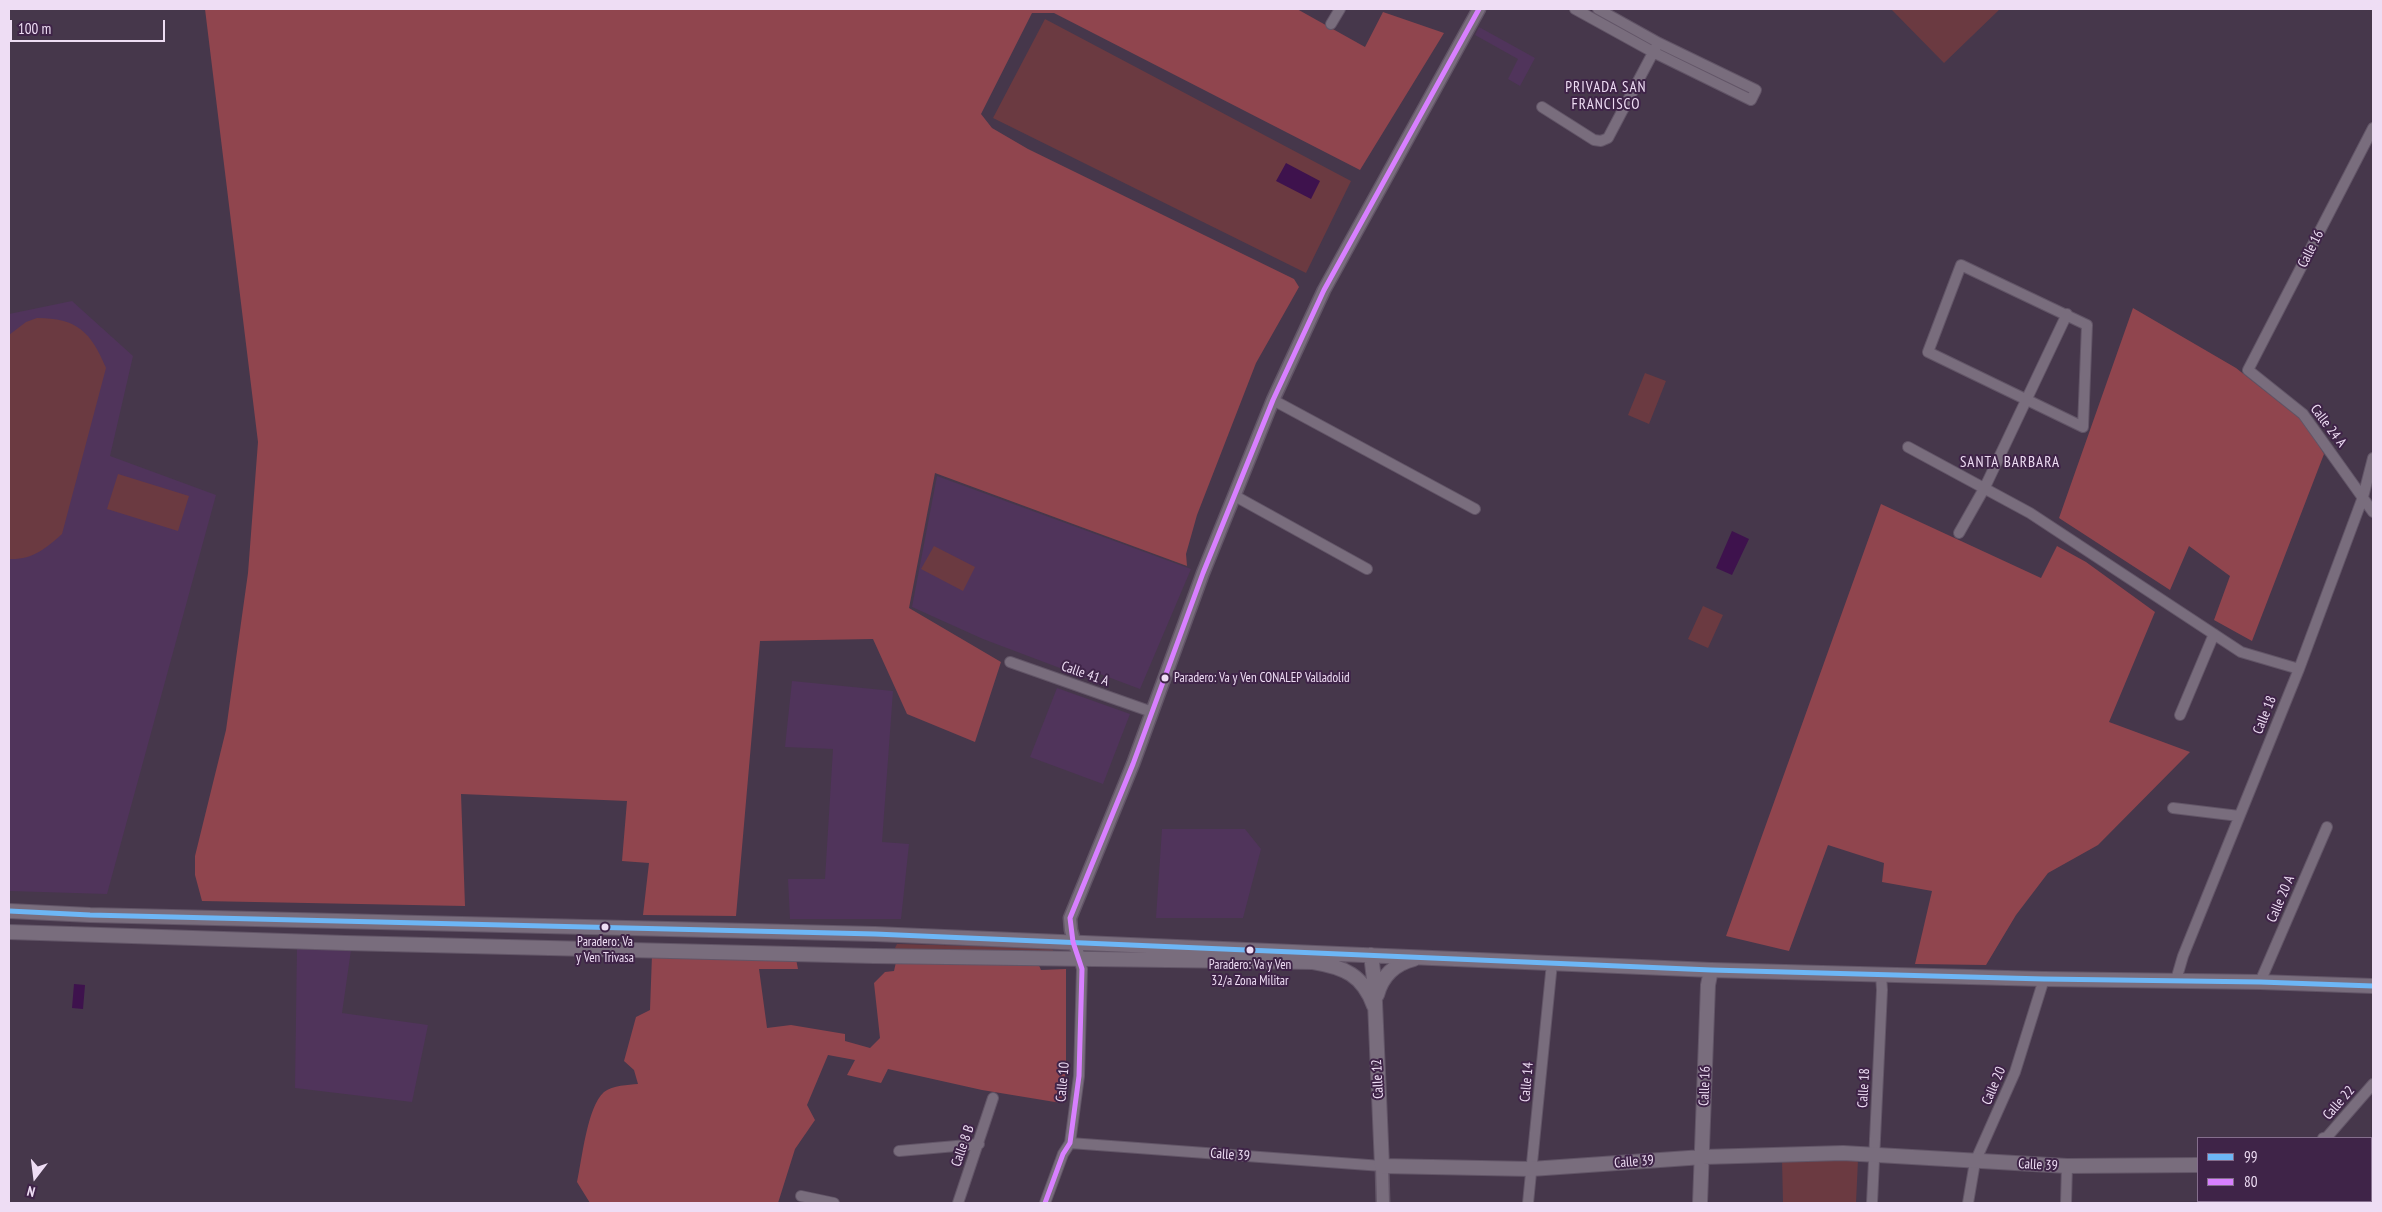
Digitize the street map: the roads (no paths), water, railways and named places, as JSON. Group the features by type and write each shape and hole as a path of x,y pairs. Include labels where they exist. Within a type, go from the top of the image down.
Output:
{"main road":[{"path":"9,911 90,915 875,934 1711,970 2373,986"},
{"path":"9,932 874,956 1313,962 1337,966 1356,977 1369,993 1374,1006"},
{"path":"874,956 875,934"},
{"name":"Calle 12","path":"1370,955 1374,979 1382,1166"},
{"path":"1374,1006 1379,987 1387,974 1401,963 1426,958"},
{"name":"Calle 16","path":"1700,1203 1708,985 1711,970"},
{"name":"Calle 39","path":"1382,1166 1531,1169 1793,1153 1875,1154 1975,1162 2067,1166 2197,1165"}],"street":[{"path":"1331,24 1340,9"},
{"path":"1079,958 1073,942 1070,918 1133,764 1203,572 1273,400 1324,290 1478,9"},
{"path":"1574,9 1653,52 1752,100 1756,90 1659,43 1598,9"},
{"path":"1542,107 1594,140 1601,141 1608,138 1659,43"},
{"name":"Calle 16","path":"2248,370 2373,128"},
{"path":"1961,265 2087,325 2083,427 2027,400 1928,352 1961,265"},
{"path":"1960,533 1985,487 2067,314"},
{"name":"Calle 24 A","path":"2248,370 2303,414 2373,512"},
{"path":"1273,400 1475,509"},
{"path":"1908,447 2030,513 2241,652 2299,669"},
{"name":"Calle 18","path":"2176,980 2183,956 2299,669 2362,497 2373,458"},
{"path":"1234,496 1367,569"},
{"path":"2180,715 2214,634"},
{"name":"Calle 41 A","path":"1010,662 1152,712"},
{"path":"2173,808 2239,816"},
{"name":"Calle 20 A","path":"2260,982 2327,827"},
{"name":"Calle 10","path":"1045,1203 1063,1154 1070,1143 1079,1076 1082,969 1079,958"},
{"name":"Calle 14","path":"1528,1203 1552,963"},
{"name":"Calle 18","path":"1872,1203 1882,990 1881,975"},
{"name":"Calle 20","path":"1968,1203 1975,1162 2015,1072 2044,979"},
{"name":"Calle 22","path":"2327,1137 2373,1084"},
{"name":"Calle 8 B","path":"958,1203 993,1098"},
{"name":"Calle 39","path":"1070,1143 1382,1166"},
{"path":"900,1151 979,1144"},
{"name":"Calle 12","path":"1382,1166 1383,1203"},
{"path":"2066,1203 2067,1166"},
{"path":"801,1196 834,1203"}],"place":[{"name":"Paradero: Va y Ven CONALEP Valladolid","path":"1165,678"},
{"name":"Paradero: Va y Ven Trivasa","path":"605,927"},
{"name":"Paradero: Va y Ven 32/a Zona Militar","path":"1250,950"}],"district":[{"name":"PRIVADA SAN FRANCISCO","path":"1606,96"},
{"name":"SANTA BARBARA","path":"2010,463"}]}
